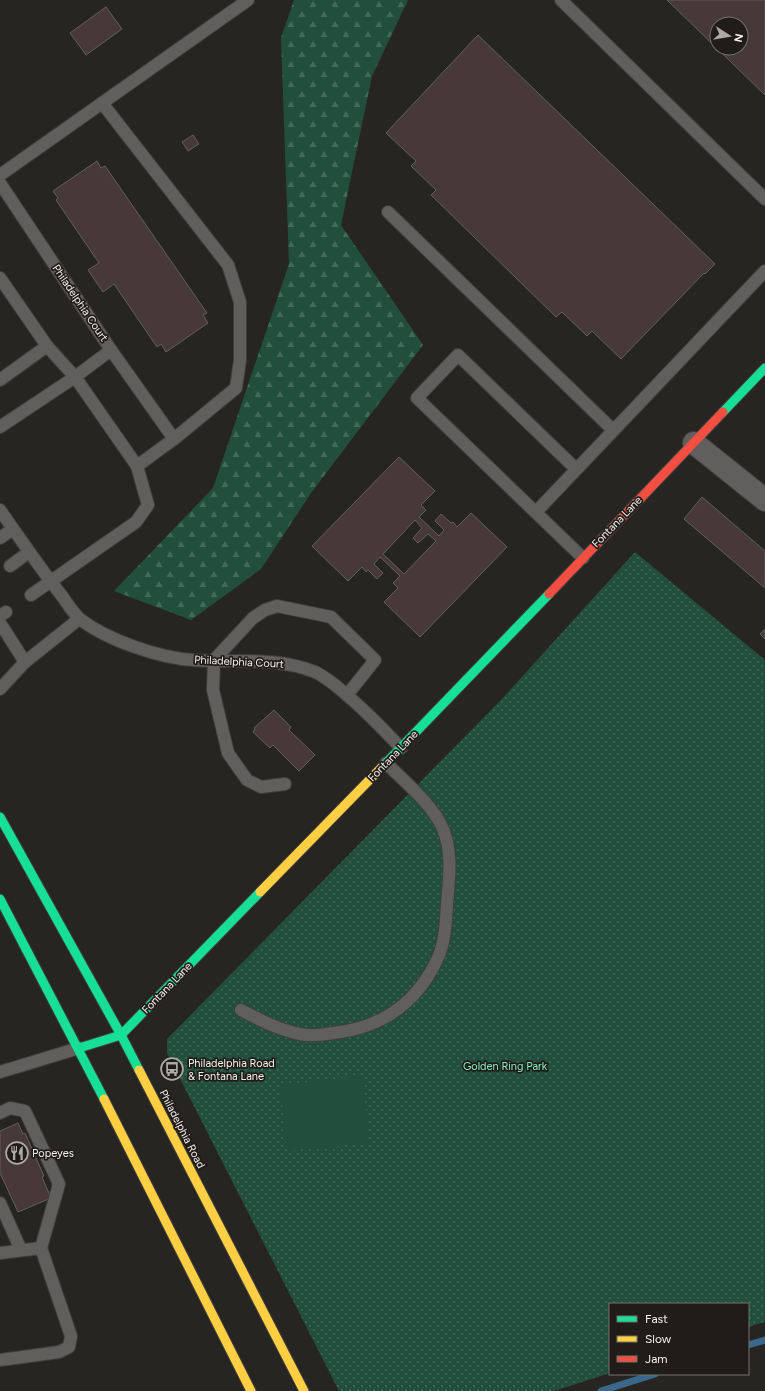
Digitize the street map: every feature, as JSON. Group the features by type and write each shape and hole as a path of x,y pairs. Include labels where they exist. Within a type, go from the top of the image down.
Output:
{"main road":[{"name":"Fontana Lane","path":"79,1048 121,1035 401,748 765,368"},
{"name":"Philadelphia Road","path":"0,817 121,1035 304,1391"},
{"path":"0,899 79,1048 252,1391"}],"street":[{"path":"694,443 765,500"}],"lane":[{"path":"0,175 248,0"},
{"path":"561,0 765,199"},
{"path":"102,103 228,265 240,302 240,360 236,388 174,439 137,466"},
{"name":"Philadelphia Court","path":"0,183 112,350 0,428"},
{"path":"388,212 613,430"},
{"path":"536,512 765,271"},
{"path":"0,278 46,346 75,377 137,466 148,504 136,522 31,595"},
{"path":"0,380 46,346"},
{"path":"112,350 174,439"},
{"path":"576,469 458,355 417,398 583,558"},
{"name":"Philadelphia Court","path":"0,510 79,619 104,635 144,650 166,656 192,660 247,660 281,662 300,666 317,673 336,685 367,713 401,748"},
{"path":"0,538 13,529"},
{"path":"10,566 29,552"},
{"path":"285,784 260,786 247,780 228,753 213,690 214,660 253,618 265,610 277,606 331,617 375,660 347,695"},
{"path":"0,689 25,662 79,619"},
{"path":"0,623 25,662"},
{"path":"241,1010 274,1026 301,1034 321,1035 346,1032 366,1027 389,1015 409,1001 424,982 437,960 445,935 449,880 449,853 443,829 435,815 422,798 386,763"},
{"path":"0,1072 79,1048"},
{"path":"0,1113 10,1108 25,1110 60,1184 41,1248 70,1336 68,1347 59,1352 0,1360"},
{"path":"0,1203 21,1250"},
{"path":"0,1253 41,1248"}],"green space":[{"path":"294,0 408,0 372,76 341,225 423,345 311,493 261,569 191,620 114,591 213,488 289,264 281,38"},
{"name":"Golden Ring Park","path":"635,552 765,660 765,1322 749,1327 749,1303 609,1303 609,1373 554,1391 339,1391 167,1053 167,1039 500,701"},
{"path":"363,1076 369,1143 287,1151 280,1085"}],"building":[{"path":"667,0 765,0 765,95 725,56 749,56 749,16 709,16 709,41"},
{"path":"106,7 122,29 86,55 70,33"},
{"path":"478,35 715,264 705,274 704,273 621,359 592,331 587,336 562,312 556,317 431,195 436,190 411,166 416,161 386,133"},
{"path":"193,135 199,144 188,151 182,142"},
{"path":"97,161 101,168 105,166 207,313 203,315 208,323 166,352 161,344 157,347 114,284 103,292 88,270 99,263 56,200 58,198 53,191"},
{"path":"399,457 435,491 421,505 426,510 419,517 439,536 444,530 435,521 441,514 451,523 453,522 457,527 471,513 507,547 420,637 384,602 398,588 393,583 400,576 380,557 374,564 383,573 377,579 368,570 366,572 362,567 348,581 312,546","holes":["415,520 422,528 413,538 418,543 428,534 436,541 404,574 383,554"]},
{"path":"702,497 765,551 765,588 684,519"},
{"path":"765,629 765,639 760,634"},
{"path":"274,710 291,727 289,730 315,755 299,771 273,745 270,748 253,732 255,729 254,728"},
{"name":"Popeyes","path":"18,1123 23,1134 25,1133 44,1176 42,1177 51,1198 18,1212 0,1173 0,1131"}],"waterway":[{"path":"749,1345 765,1340"},
{"path":"601,1391 652,1375"}],"traffic: fast":[{"path":"723,412 765,368"},
{"path":"383,766 549,594"},
{"path":"0,817 139,1070"},
{"path":"79,1048 121,1035 260,892"},
{"path":"0,899 104,1099"}],"traffic: slow":[{"path":"260,892 383,766"},
{"path":"139,1070 304,1391"},
{"path":"104,1099 251,1391"}],"traffic: jam":[{"path":"549,594 723,412"}],"place":[{"name":"Philadelphia Road & Fontana Lane","path":"172,1069"},
{"name":"Popeyes","path":"17,1153"}]}
